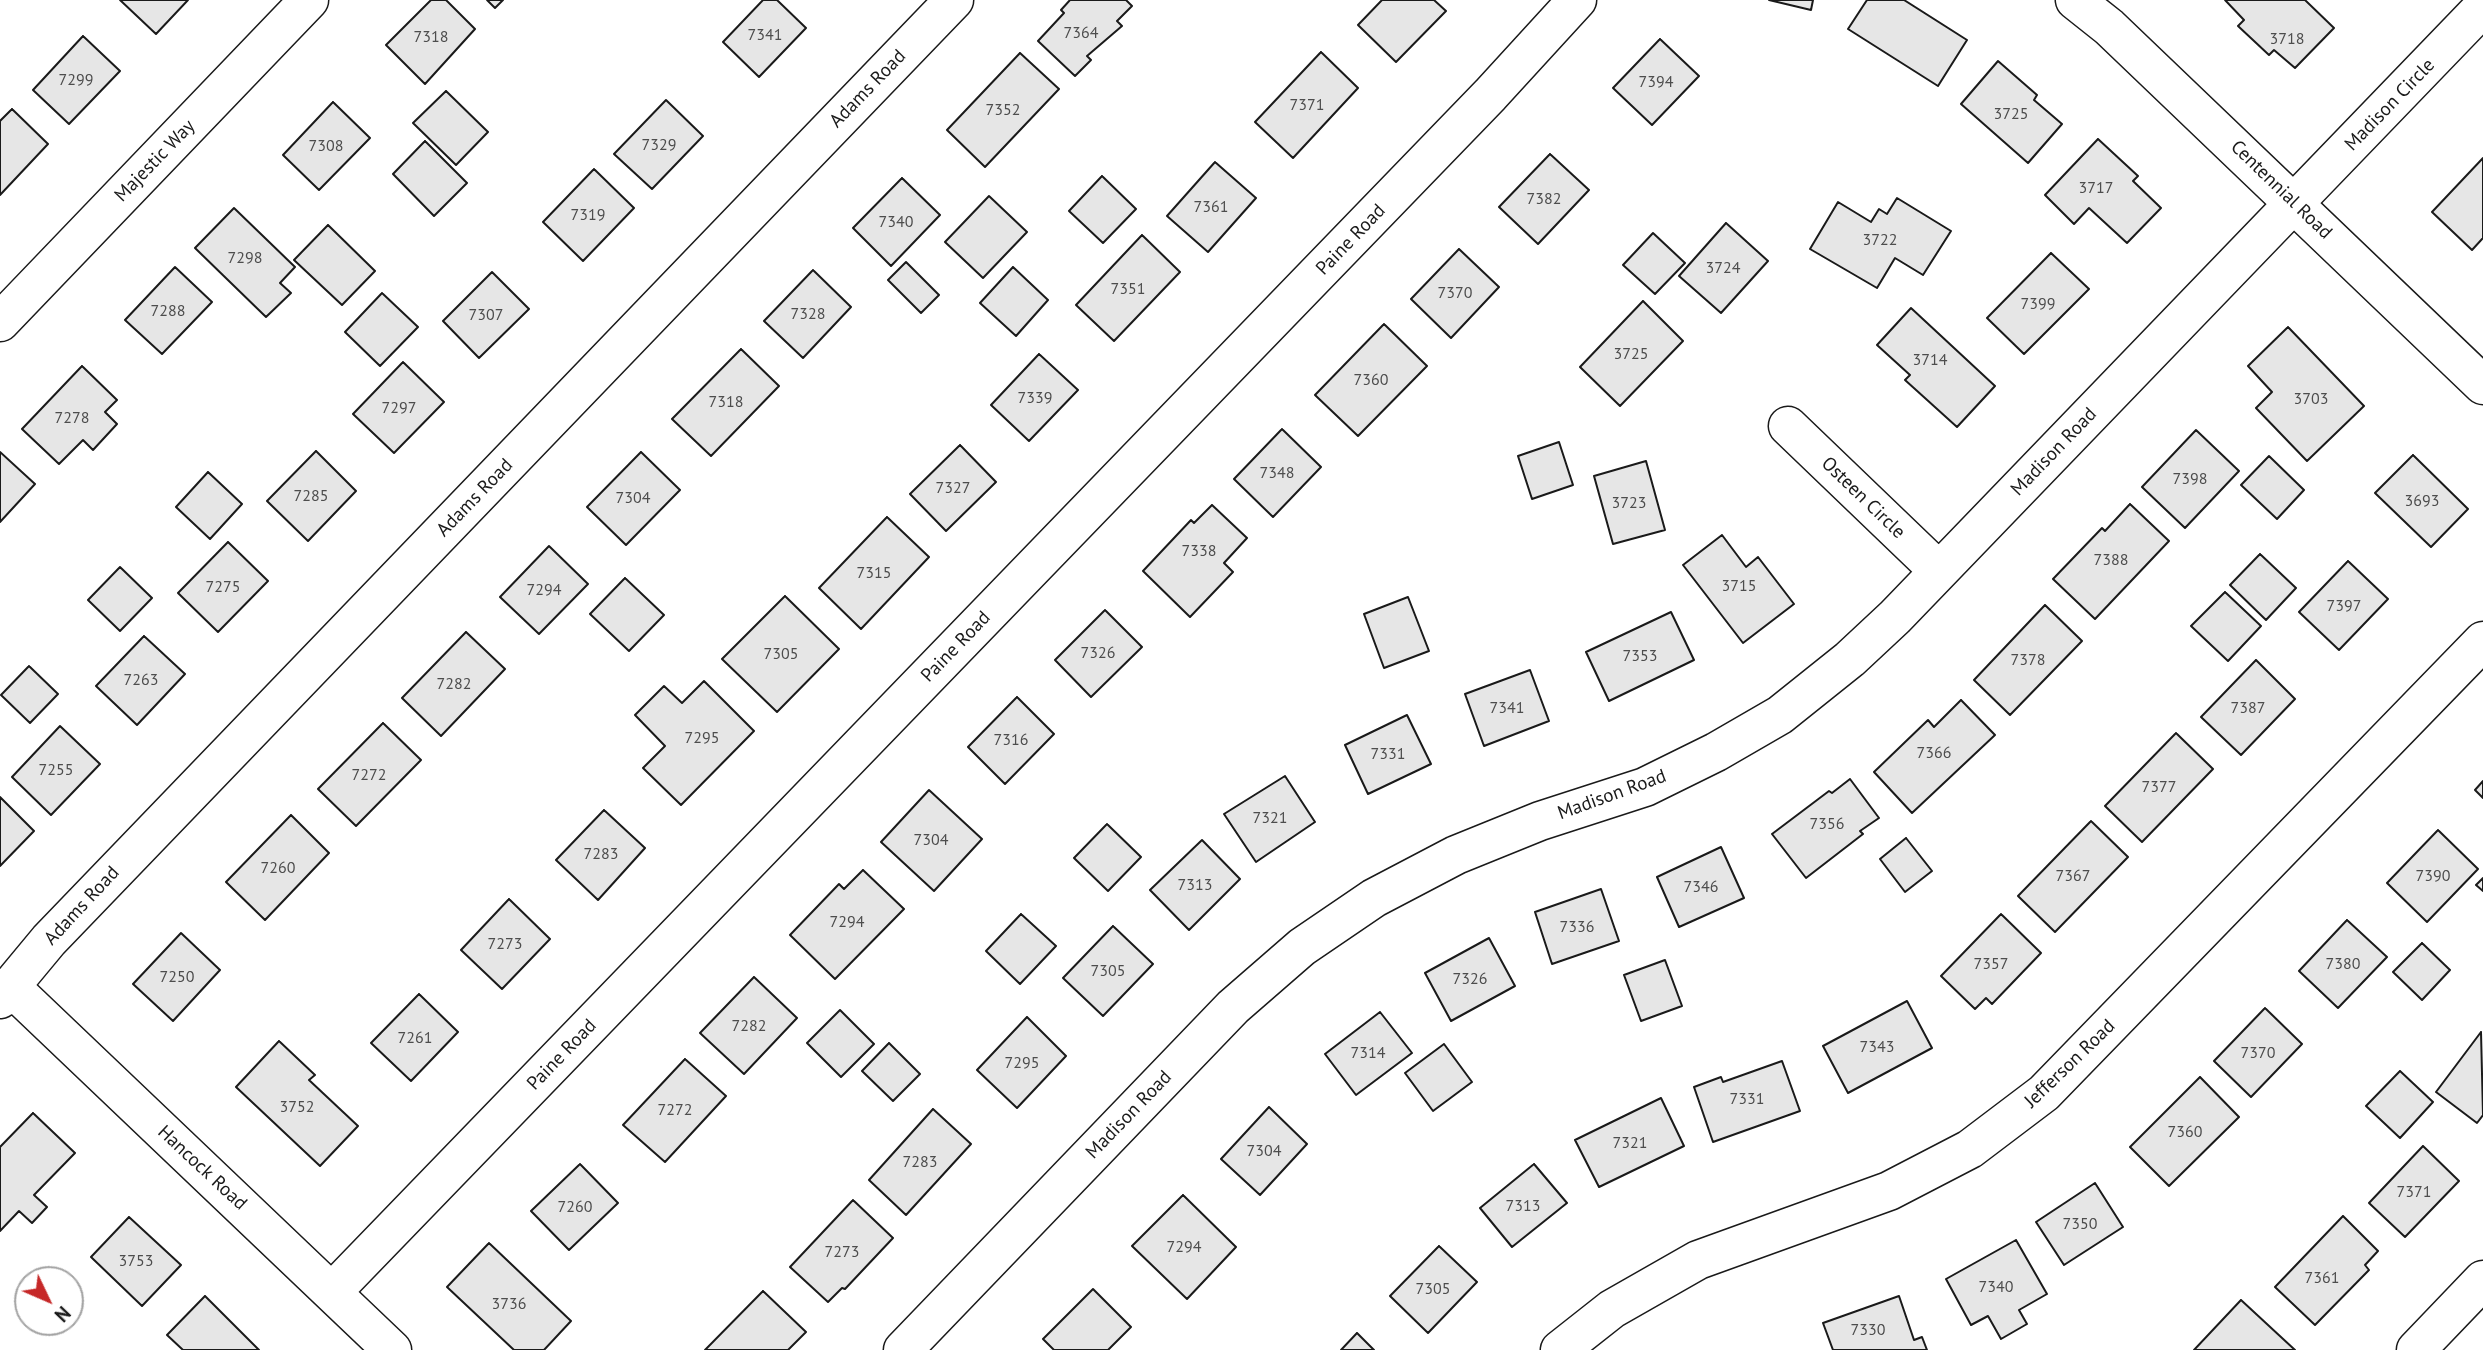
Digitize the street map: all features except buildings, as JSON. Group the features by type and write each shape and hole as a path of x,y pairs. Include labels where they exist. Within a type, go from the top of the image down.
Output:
{"street":[{"name":"Majestic Way","path":"0,322 309,0"},
{"name":"Adams Road","path":"5,993 58,930 954,0"},
{"name":"Paine Road","path":"332,1292 1490,96 1577,0"},
{"name":"Centennial Road","path":"2075,0 2109,27 2483,385"},
{"name":"Madison Circle","path":"2296,204 2483,7"},
{"name":"Madison Road","path":"903,1350 1233,1007 1302,947 1374,898 1456,855 1541,821 1645,787 1716,752 1780,715 1850,659 2296,204"},
{"name":"Osteen Circle","path":"1788,426 1939,571"},
{"name":"Jefferson Road","path":"1560,1350 1612,1309 1698,1260 1889,1191 1970,1149 2044,1093 2483,641"},
{"name":"Hancock Road","path":"5,993 393,1350"},
{"path":"2416,1350 2483,1280"}]}
